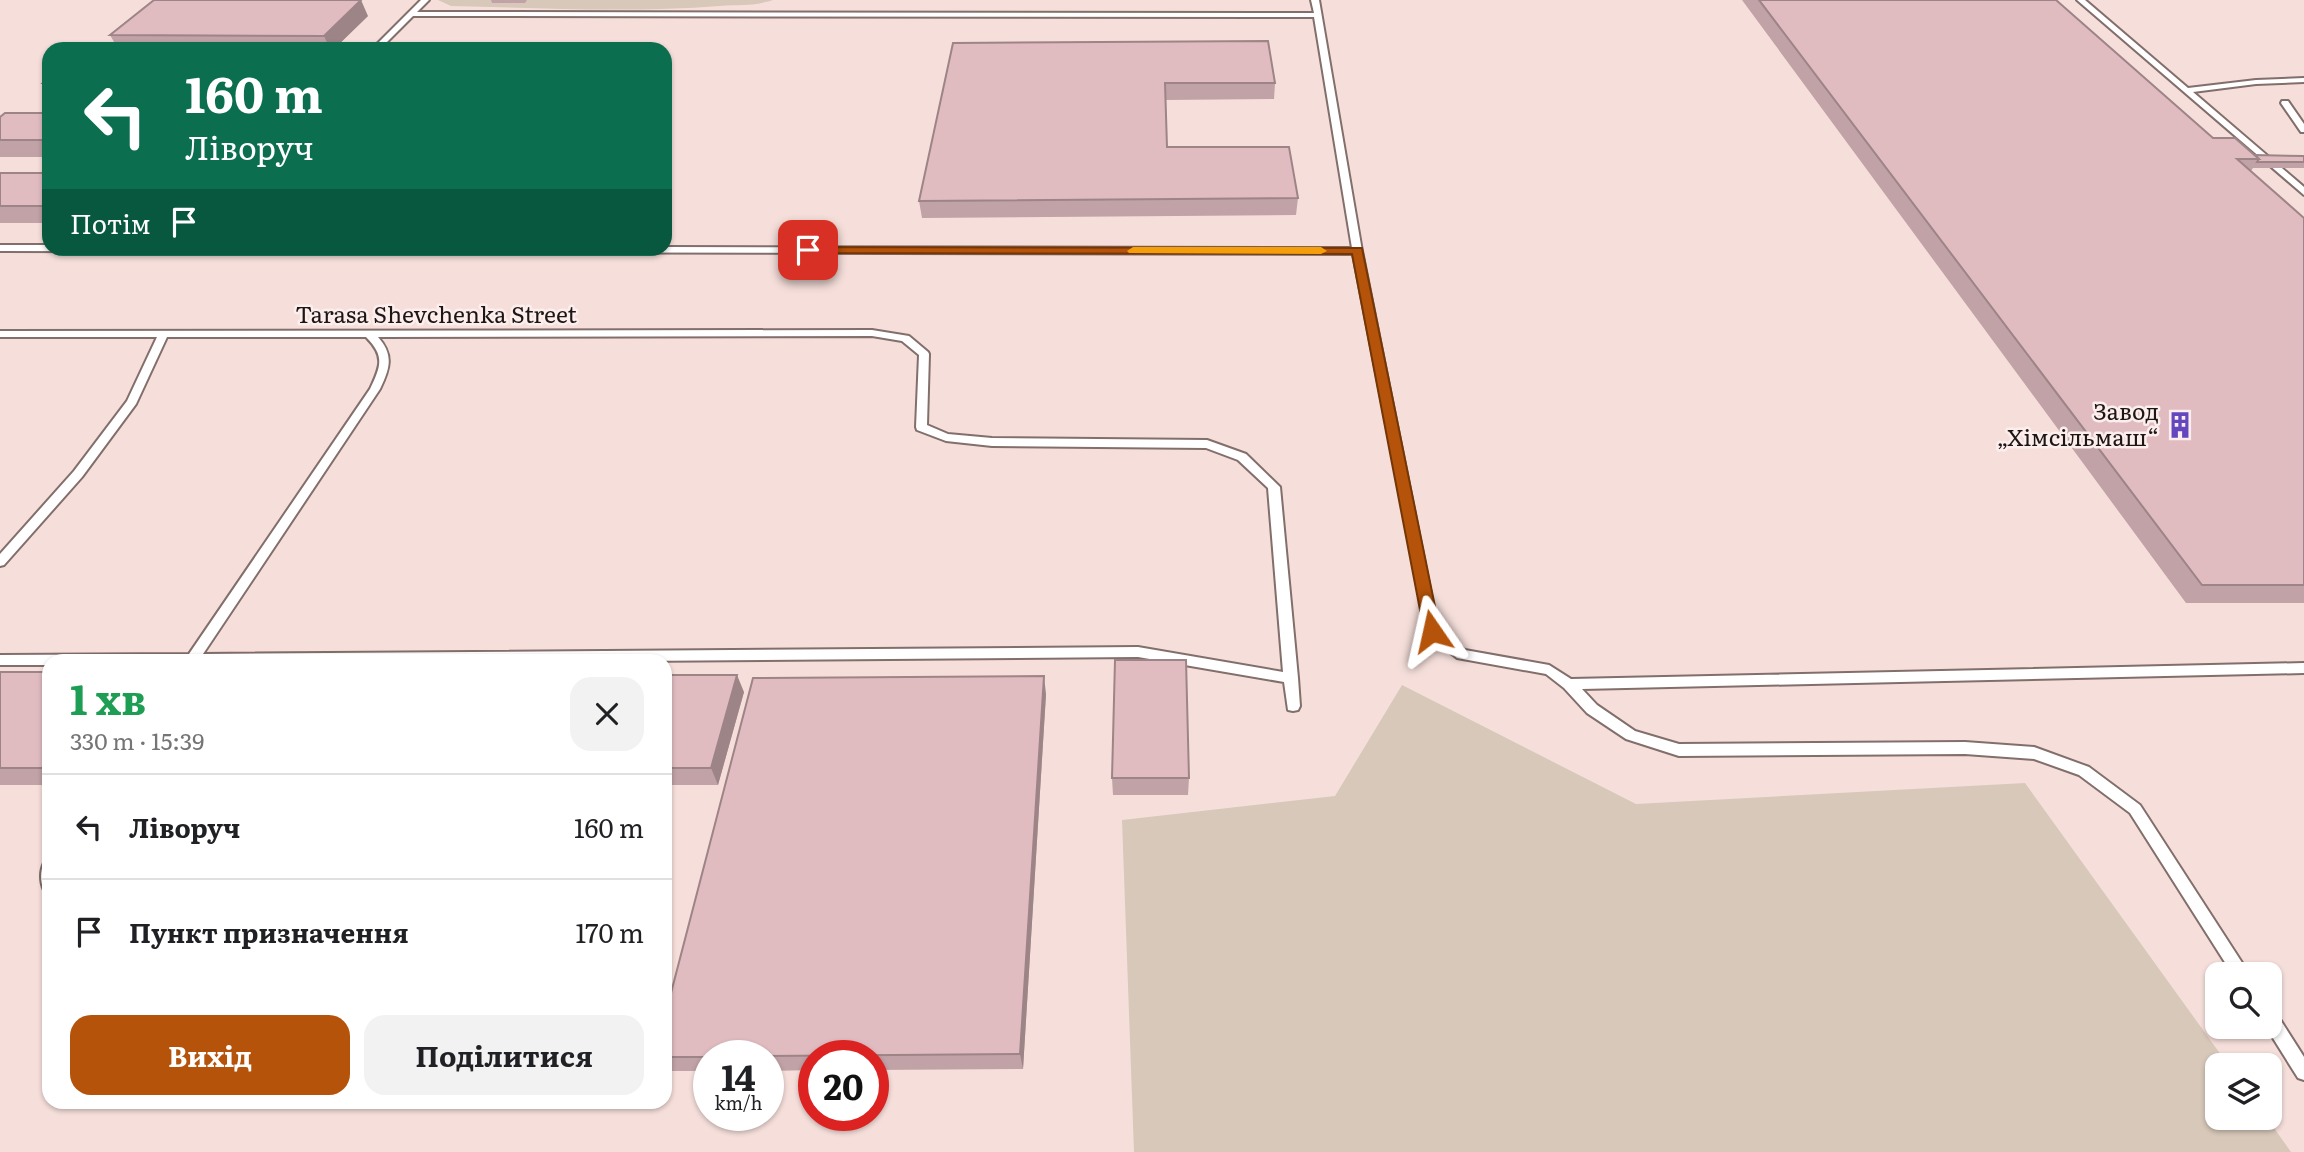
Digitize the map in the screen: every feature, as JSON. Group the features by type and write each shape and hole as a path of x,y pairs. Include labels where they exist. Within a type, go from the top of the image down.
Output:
{"lane":[{"path":"383,42 425,0"},
{"path":"1315,0 1357,251 1432,631 1462,654 1549,670 1569,684 1592,709 1631,735 1679,750 1965,748 2034,753 2084,771 2135,809 2234,962"},
{"path":"2081,0 2304,192"},
{"path":"411,14 1316,15"},
{"path":"2186,91 2256,82 2304,80"},
{"path":"2285,103 2304,130"},
{"path":"0,248 42,248"},
{"path":"672,250 1357,251"},
{"name":"Tarasa Shevchenka Street","path":"0,334 872,333 905,338 924,354 921,426 946,437 992,442 1207,444 1242,457 1274,487 1291,678"},
{"path":"194,654 375,389 384,370 386,357 383,346 369,334"},
{"path":"0,562 78,474 132,402 163,335"},
{"path":"672,656 1138,652 1291,678 1293,706"},
{"path":"0,660 42,660"},
{"path":"1569,684 2304,668"},
{"path":"2282,1038 2304,1072"}],"shaded area":[{"path":"438,0 773,0 747,5 619,10 451,6"},
{"path":"1402,685 1636,804 2025,783 2205,1033 2205,1039 2210,1039 2220,1053 2205,1053 2205,1130 2275,1130 2291,1152 1134,1152 1122,820 1335,796"}],"building":[{"path":"154,0 361,0 324,36 110,35"},
{"name":"Завод „Хімсільмаш“","path":"1759,0 2056,0 2213,138 2235,138 2259,159 2237,159 2304,218 2304,585 2202,585"},
{"path":"1268,41 1275,83 1165,83 1167,147 1289,147 1298,198 919,201 953,43"},
{"path":"5,113 42,113 42,140 0,140 0,117"},
{"path":"2255,155 2304,156 2304,162 2257,162 2259,159"},
{"path":"0,173 42,173 42,206 0,206"},
{"path":"1115,660 1186,660 1189,778 1112,778"},
{"path":"0,672 42,672 42,768 0,768"},
{"path":"672,675 737,675 711,768 672,768"},
{"path":"1044,676 1020,1054 889,1055 889,1040 798,1040 798,1056 784,1056 784,1040 693,1040 693,1057 672,1057 672,989 753,678"}],"slow traffic":[{"path":"1133,251 1321,251"}],"place":[{"name":"Завод „Хімсільмаш“","path":"2180,425"}],"route":[{"path":"808,250 1357,251 1432,631"}]}
